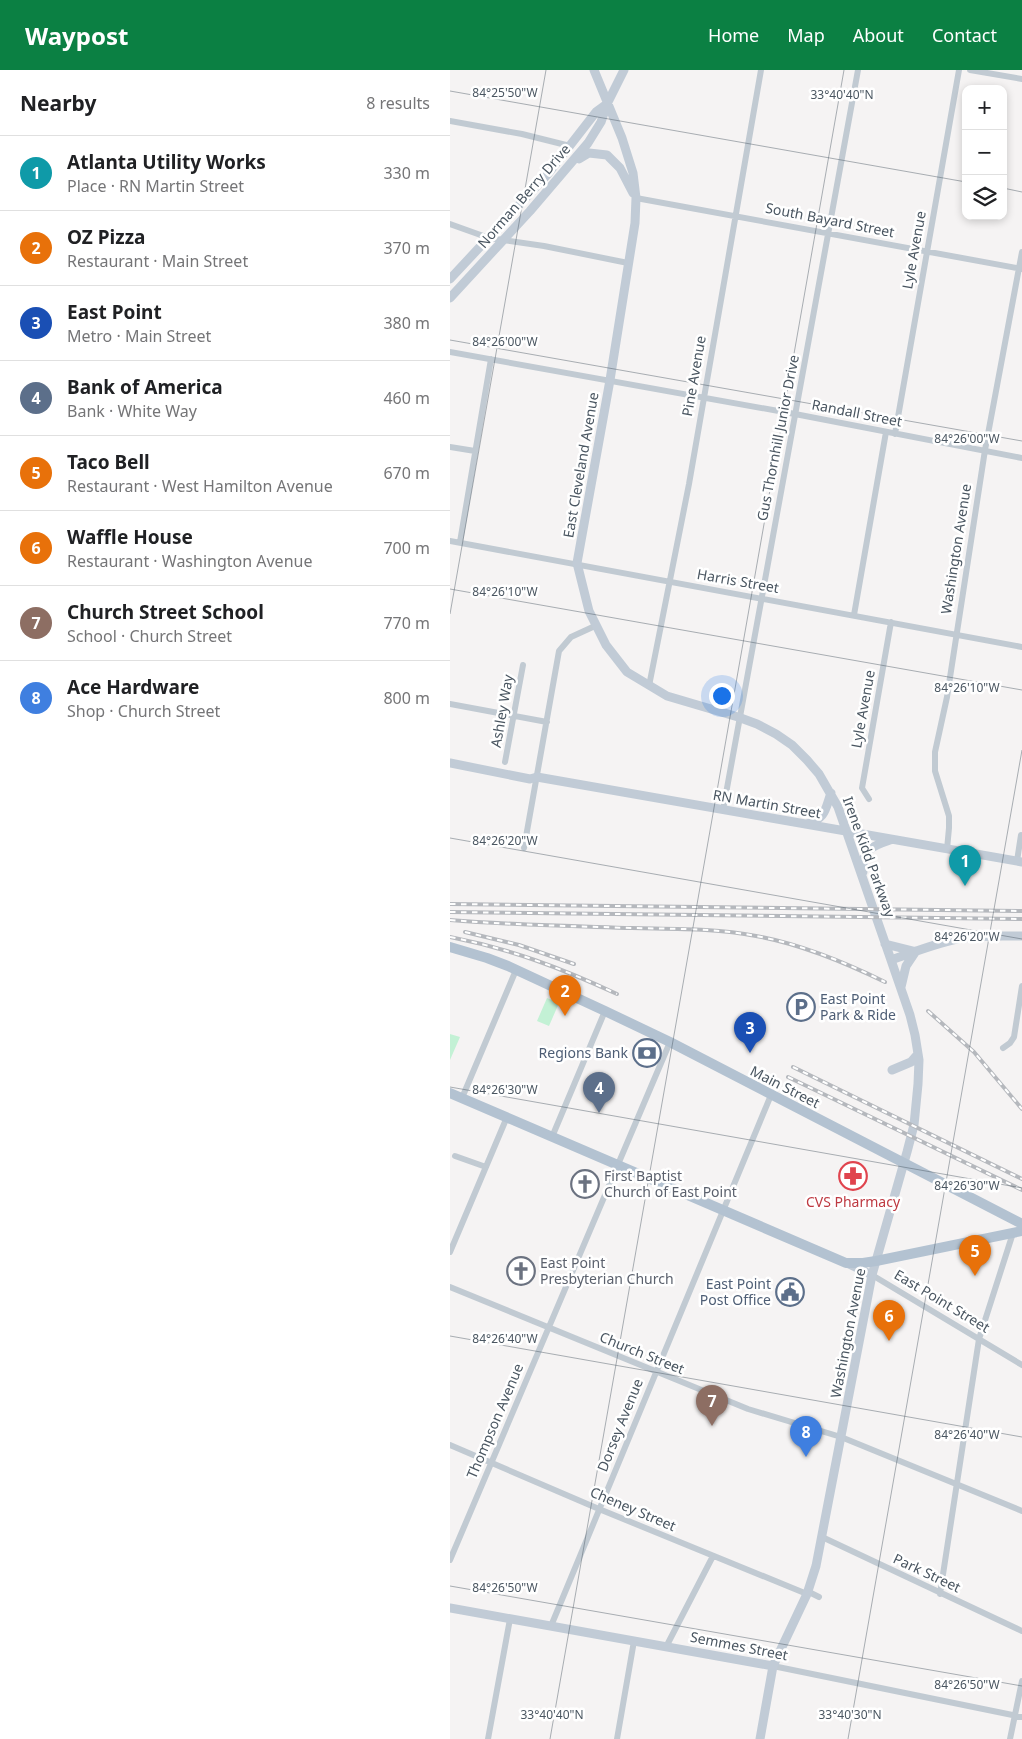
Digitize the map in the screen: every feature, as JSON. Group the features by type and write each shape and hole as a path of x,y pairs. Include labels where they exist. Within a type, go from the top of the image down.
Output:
{"main road":[{"name":"East Cleveland Avenue","path":"594,70 622,138 633,173 636,198 635,223 610,380 577,563 584,596 595,626"},
{"name":"Norman Berry Drive","path":"450,298 588,143 601,122 607,104 624,70"},
{"name":"Norman Berry Drive","path":"450,279 548,175 596,112 607,104"},
{"path":"572,163 589,153 607,155 620,168 636,198"},
{"name":"Irene Kidd Parkway","path":"595,626 606,645 627,672 649,686 681,702 738,717 776,734 792,745 807,760 831,793 891,960 912,1024 918,1054 918,1084 914,1125 904,1163"},
{"name":"RN Martin Street","path":"450,763 1020,861"},
{"path":"805,824 819,820 831,793"},
{"path":"865,887 863,863 866,854 875,845 891,840"},
{"path":"891,960 964,938 1022,936"},
{"path":"885,944 916,951"},
{"name":"Main Street","path":"450,947 487,958 516,970 670,1042 1022,1224"},
{"path":"900,987 906,966 916,951"},
{"path":"892,1070 911,1062 918,1054"},
{"name":"East Point Street","path":"450,1093 872,1275"},
{"name":"Washington Avenue","path":"760,1739 773,1666 807,1593 816,1566 872,1275 904,1163"},
{"name":"East Point Street","path":"846,1263 876,1261 1017,1232"},
{"name":"Semmes Street","path":"450,1608 773,1666"}],"street":[{"name":"Pine Avenue","path":"649,686 704,397 734,215 761,70"},
{"name":"Gus Thornhill Junior Drive","path":"723,810 738,717 858,70"},
{"name":"Lyle Avenue","path":"895,434 959,70"},
{"path":"970,70 1022,80"},
{"path":"1012,78 1013,70"},
{"path":"450,121 570,146"},
{"name":"South Bayard Street","path":"636,198 829,232 1020,269"},
{"path":"450,224 489,238 504,239 628,263"},
{"name":"Washington Avenue","path":"946,849 949,816 935,771 935,752 947,697 985,450 1022,252"},
{"name":"Randall Street","path":"450,352 704,397 1022,458"},
{"path":"460,542 491,359"},
{"path":"854,615 886,432"},
{"path":"450,447 475,451"},
{"name":"Harris Street","path":"450,541 577,563 1022,647"},
{"name":"Lyle Avenue","path":"869,799 862,788 891,622"},
{"path":"524,848 559,651 571,637 595,626"},
{"name":"Ashley Way","path":"505,762 523,665"},
{"path":"450,704 547,722"},
{"path":"1020,861 1021,835"},
{"path":"462,1098 516,970"},
{"path":"1003,1048 1010,1043 1014,1036 1022,986"},
{"path":"552,1136 605,1011"},
{"name":"Thompson Avenue","path":"450,1560 670,1042"},
{"name":"Dorsey Avenue","path":"550,1626 771,1095"},
{"path":"450,1252 506,1117"},
{"path":"455,1156 486,1167"},
{"path":"940,1594 979,1339 1017,1232"},
{"name":"East Point Street","path":"872,1275 1022,1365"},
{"name":"Church Street","path":"450,1287 748,1409 841,1437 1022,1512"},
{"name":"Cheney Street","path":"450,1444 599,1509 819,1597"},
{"name":"Park Street","path":"822,1537 1022,1631"},
{"path":"666,1647 714,1556"},
{"path":"488,1739 510,1619"},
{"path":"617,1739 634,1641"},
{"name":"Semmes Street","path":"773,1666 1018,1716"},
{"path":"1010,1739 1018,1716 1022,1681"}],"green space":[{"path":"547,998 559,1003 549,1026 537,1021"},
{"path":"450,1034 460,1037 450,1060"}],"railway":[{"path":"450,904 1022,911"},
{"path":"450,912 1022,919"},
{"path":"450,920 541,925 694,929 741,933 773,939 806,949 885,982"},
{"path":"465,932 519,945 574,964"},
{"path":"450,937 515,953 617,994"},
{"path":"928,1011 974,1052 1022,1109"},
{"path":"793,1067 1022,1179"},
{"path":"788,1077 1022,1190"}],"place":[{"name":"Atlanta Utility Works","path":"965,886"},
{"name":"East Point Park & Ride","path":"801,1007"},
{"name":"OZ Pizza","path":"565,1016"},
{"name":"Regions Bank","path":"647,1053"},
{"name":"East Point","path":"750,1053"},
{"name":"Bank of America","path":"599,1113"},
{"name":"CVS Pharmacy","path":"853,1176"},
{"name":"First Baptist Church of East Point","path":"585,1184"},
{"name":"East Point Presbyterian Church","path":"521,1271"},
{"name":"Taco Bell","path":"975,1276"},
{"name":"East Point Post Office","path":"790,1292"},
{"name":"Waffle House","path":"889,1341"},
{"name":"Church Street School","path":"712,1426"},
{"name":"Ace Hardware","path":"806,1457"}]}
